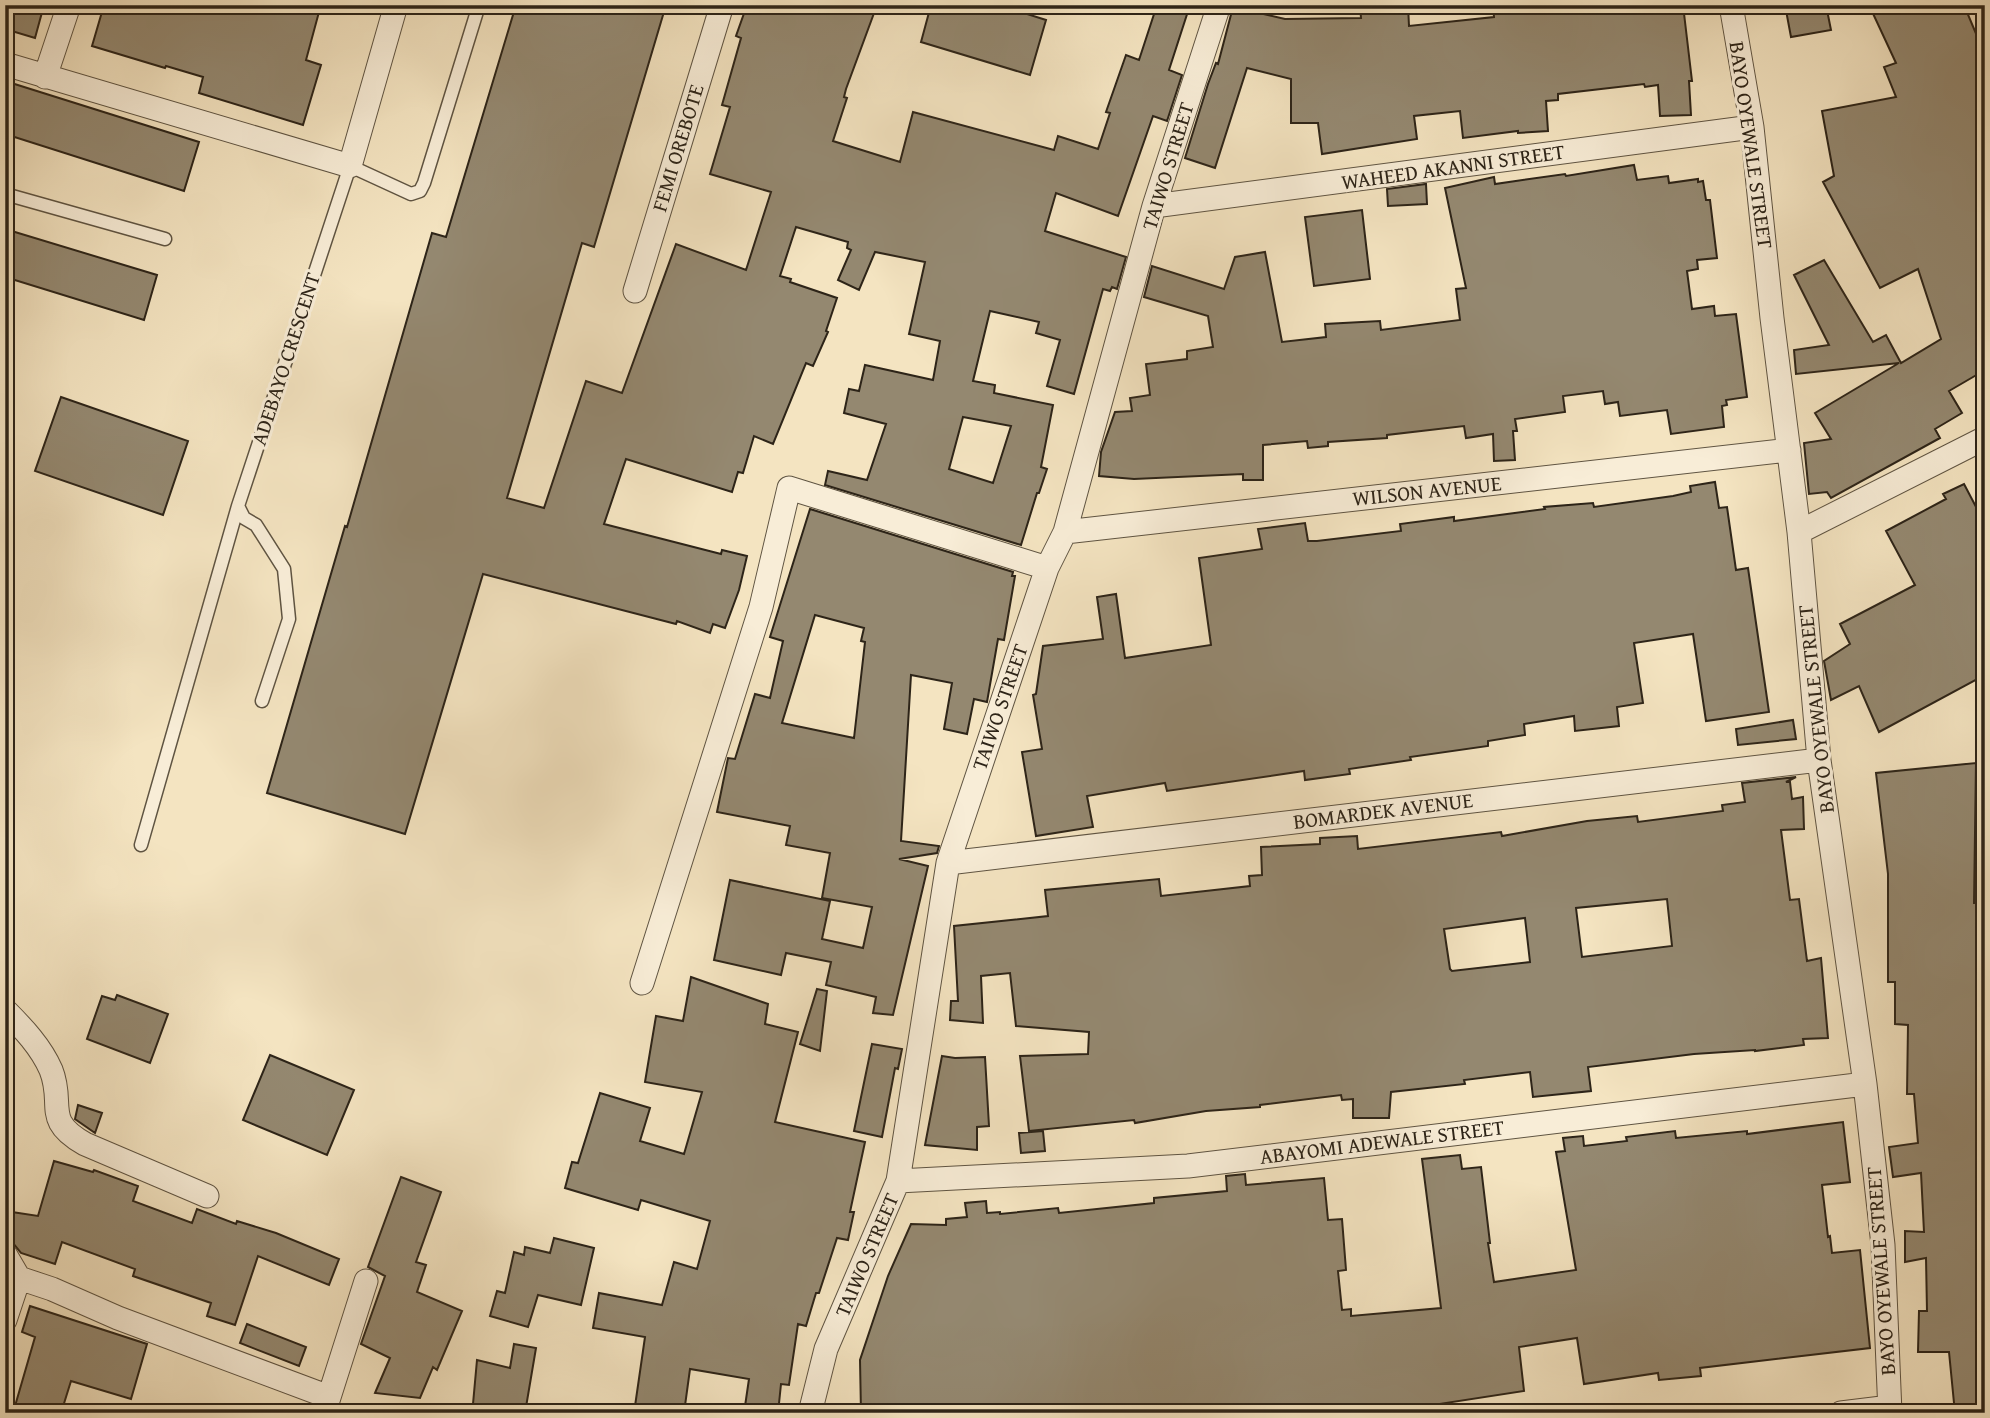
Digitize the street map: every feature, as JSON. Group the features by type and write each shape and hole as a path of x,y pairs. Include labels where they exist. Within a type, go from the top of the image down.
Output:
{"street":[{"path":"45,77 69,5"},
{"name":"ADEBAYO CRESCENT","path":"350,166 396,5"},
{"name":"FEMI OREBOTE","path":"635,291 722,5"},
{"name":"TAIWO STREET","path":"810,1413 826,1349 898,1181 948,863 1047,568 1065,531 1154,206 1219,5"},
{"name":"BAYO OYEWALE STREET","path":"1731,5 1752,127 1799,532 1819,760 1865,1084 1882,1245 1890,1410"},
{"path":"5,64 350,166"},
{"name":"WAHEED AKANNI STREET","path":"1154,206 1752,127"},
{"path":"1799,532 1985,438"},
{"name":"WILSON AVENUE","path":"1065,531 1789,450"},
{"path":"642,983 761,607 789,488 1047,568"},
{"name":"BOMARDEK AVENUE","path":"948,863 1819,760"},
{"path":"5,1010 41,1050 52,1072 58,1118 69,1135 207,1196"},
{"name":"ABAYOMI ADEWALE STREET","path":"898,1181 1188,1167 1865,1084"},
{"path":"5,1254 19,1278 52,1289 326,1405 366,1280"},
{"path":"5,1320 19,1278"},
{"path":"1840,1413 1890,1410"}],"lane":[{"path":"350,166 411,194 420,191 479,5"},
{"name":"ADEBAYO CRESCENT","path":"141,845 238,506 350,166"},
{"path":"5,194 165,239"},
{"path":"238,506 244,518 256,525 284,569 289,619 262,701"}],"building":[{"path":"5,5 44,5 35,38 5,29"},
{"path":"104,5 296,5 319,12 306,60 321,65 303,125 199,93 203,77 92,46"},
{"path":"516,5 666,5 594,247 582,243 507,498 544,508 586,381 622,393 676,244 746,270 771,192 710,174 730,107 722,105 741,38 736,36 747,5 877,5 846,89 844,97 847,98 833,141 900,162 913,112 1054,150 1058,136 1098,149 1110,113 1106,112 1126,55 1139,60 1157,5 1190,5 1169,70 1182,75 1167,121 1153,116 1118,216 1056,193 1045,231 1126,257 1117,289 1103,289 1074,394 1047,386 1060,340 1036,333 1039,322 990,311 973,381 995,385 994,393 1053,405 1041,467 1047,469 1021,545 825,485 828,471 867,480 886,424 844,413 849,389 859,391 865,365 933,380 940,341 909,334 925,262 875,252 859,290 838,280 851,250 847,248 848,242 796,227 780,276 837,298 826,331 828,332 813,366 806,363 773,444 754,436 743,473 738,472 732,492 626,459 604,524 721,554 722,550 747,556 739,590 725,628 713,624 710,633 677,621 676,624 483,574 405,834 267,793 432,233 446,237","holes":["963,417 1011,426 993,483 949,469"]},
{"path":"931,5 999,5 1046,20 1030,75 921,42"},
{"path":"1360,5 1408,5 1409,26 1494,17 1493,5 1683,5 1692,81 1689,81 1691,115 1660,116 1658,85 1645,87 1644,84 1558,94 1558,100 1546,101 1548,131 1518,131 1463,138 1460,111 1414,116 1417,139 1322,154 1318,123 1291,123 1291,79 1247,68 1215,168 1185,158 1208,84 1216,63 1218,64 1233,7 1285,19 1361,18"},
{"path":"1785,5 1826,5 1831,30 1791,37"},
{"path":"1869,5 1964,5 1985,55 1985,370 1949,391 1962,413 1935,429 1940,438 1831,498 1827,492 1809,494 1804,443 1831,439 1815,413 1899,363 1796,374 1794,350 1829,345 1794,275 1824,260 1873,342 1886,335 1901,363 1941,339 1918,269 1880,288 1823,182 1834,176 1822,111 1896,97 1884,67 1896,63"},
{"path":"5,81 199,142 184,191 5,134"},
{"path":"1634,165 1637,180 1668,176 1669,183 1698,179 1698,182 1703,181 1706,200 1710,200 1717,258 1697,260 1698,269 1687,271 1692,309 1714,306 1715,316 1736,314 1747,397 1726,400 1727,405 1722,406 1724,427 1671,434 1667,410 1620,416 1618,402 1605,404 1603,391 1563,396 1565,412 1515,419 1515,460 1494,461 1493,434 1466,438 1464,426 1387,435 1387,438 1328,442 1328,446 1308,448 1307,441 1263,445 1263,480 1243,480 1243,474 1134,479 1099,476 1101,452 1115,412 1132,411 1130,398 1150,395 1146,364 1187,359 1187,351 1213,347 1208,316 1144,297 1152,266 1224,289 1235,257 1265,252 1282,342 1326,337 1325,324 1380,321 1381,330 1460,320 1456,289 1466,288 1445,188 1494,177 1495,184"},
{"path":"1426,184 1427,204 1388,206 1387,189"},
{"path":"1362,210 1370,279 1314,286 1305,217"},
{"path":"5,229 157,275 144,320 5,277"},
{"path":"61,397 188,441 163,515 35,471"},
{"path":"1715,482 1719,508 1727,507 1736,570 1748,568 1769,712 1706,721 1693,634 1634,643 1643,703 1617,707 1619,726 1575,731 1574,716 1524,724 1525,735 1488,741 1488,746 1349,769 1350,774 1305,780 1304,771 1167,791 1165,783 1087,796 1093,827 1036,836 1022,752 1042,749 1033,695 1036,694 1043,646 1103,639 1097,597 1116,594 1125,658 1211,645 1199,558 1262,549 1258,529 1305,523 1308,541 1317,541 1401,531 1400,524 1454,517 1454,521 1545,509 1544,507 1593,503 1594,507 1673,496 1691,492 1690,486"},
{"path":"1964,484 1985,524 1985,675 1879,732 1859,686 1831,700 1824,661 1850,644 1840,624 1915,585 1886,531 1946,499 1943,494"},
{"path":"810,509 1013,572 1012,576 1015,576 1004,640 998,639 987,702 974,699 967,734 944,729 952,683 911,675 901,841 939,846 937,853 899,859 928,866 893,1015 873,1013 876,997 826,985 831,962 786,953 781,975 714,960 730,880 830,901 822,939 863,948 872,907 822,898 830,853 786,845 790,826 717,812 728,758 735,759 755,694 770,698 783,641 770,637","holes":["815,615 864,628 861,641 865,642 854,738 782,723"]},
{"path":"1793,720 1796,739 1738,745 1736,729"},
{"path":"1976,763 1974,903 1985,903 1985,1413 1955,1413 1949,1352 1918,1352 1919,1311 1927,1311 1926,1258 1905,1262 1905,1231 1924,1232 1921,1173 1893,1177 1889,1147 1918,1143 1914,1094 1907,1094 1908,1025 1895,1024 1895,982 1888,982 1888,874 1876,773"},
{"path":"1796,777 1786,782 1790,782 1792,799 1803,797 1804,829 1781,830 1790,900 1799,899 1807,961 1821,958 1828,1038 1803,1039 1804,1045 1755,1051 1694,1054 1588,1067 1591,1091 1533,1097 1530,1072 1464,1080 1465,1084 1391,1092 1389,1118 1353,1118 1353,1099 1342,1100 1341,1095 1260,1107 1206,1111 1135,1123 1134,1120 1029,1131 1020,1056 1088,1054 1089,1032 1016,1026 1010,973 981,976 983,1023 950,1020 951,1001 958,1001 954,926 1048,916 1045,890 1159,879 1161,896 1250,886 1249,876 1262,875 1261,847 1320,844 1320,838 1357,836 1358,849 1501,832 1502,836 1587,821 1637,816 1638,822 1723,811 1722,805 1745,802 1742,783","holes":["1667,899 1672,946 1582,957 1576,908","1525,918 1530,962 1452,971 1450,969 1444,929"]},
{"path":"691,977 768,1004 765,1024 798,1032 775,1122 865,1142 850,1212 854,1212 848,1240 837,1238 806,1326 798,1324 789,1385 781,1384 778,1413 744,1413 749,1379 690,1369 684,1413 634,1413 645,1337 593,1328 599,1293 662,1305 674,1262 697,1269 710,1221 641,1200 638,1210 565,1188 572,1162 578,1163 600,1093 650,1108 640,1141 684,1154 702,1092 645,1082 656,1016 683,1021"},
{"path":"817,989 827,991 820,1051 800,1044"},
{"path":"117,995 168,1014 150,1063 87,1039 102,996 115,1000"},
{"path":"872,1044 902,1049 898,1069 895,1068 882,1137 854,1131"},
{"path":"270,1055 354,1090 327,1155 243,1120"},
{"path":"942,1056 985,1057 989,1126 977,1127 977,1150 925,1145"},
{"path":"78,1105 102,1113 95,1133 75,1119"},
{"path":"1843,1122 1850,1182 1822,1185 1828,1237 1830,1236 1832,1253 1860,1250 1870,1348 1700,1368 1701,1376 1659,1380 1658,1373 1584,1384 1577,1338 1519,1347 1524,1391 1426,1406 1426,1412 1413,1413 861,1413 860,1360 888,1276 911,1224 946,1225 946,1219 967,1217 965,1203 986,1201 987,1213 1058,1208 1059,1213 1154,1203 1154,1198 1227,1191 1226,1176 1245,1174 1246,1185 1324,1178 1328,1220 1342,1219 1346,1270 1338,1271 1342,1310 1351,1309 1351,1316 1441,1308 1422,1159 1460,1155 1462,1169 1481,1167 1494,1282 1576,1270 1556,1152 1565,1151 1563,1138 1583,1136 1584,1146 1675,1131 1676,1138 1747,1131 1747,1134"},
{"path":"1043,1131 1045,1151 1021,1153 1019,1133"},
{"path":"54,1161 93,1172 94,1170 138,1186 133,1201 192,1223 197,1209 236,1224 237,1221 276,1233 339,1259 329,1285 258,1256 235,1325 207,1316 211,1303 133,1276 135,1269 62,1242 55,1264 21,1253 12,1242 5,1240 5,1211 38,1216"},
{"path":"401,1177 441,1192 416,1262 426,1265 417,1292 462,1311 437,1370 433,1367 420,1398 375,1393 390,1358 361,1344 385,1276 368,1267"},
{"path":"554,1238 594,1248 581,1305 538,1295 528,1327 490,1316 497,1291 505,1293 514,1252 524,1255 525,1247 550,1253"},
{"path":"30,1306 147,1344 131,1399 71,1381 61,1413 13,1413 35,1337 22,1332"},
{"path":"247,1324 306,1347 299,1366 240,1343"},
{"path":"514,1344 536,1348 525,1413 492,1413 493,1406 473,1404 477,1360 510,1368"}]}
